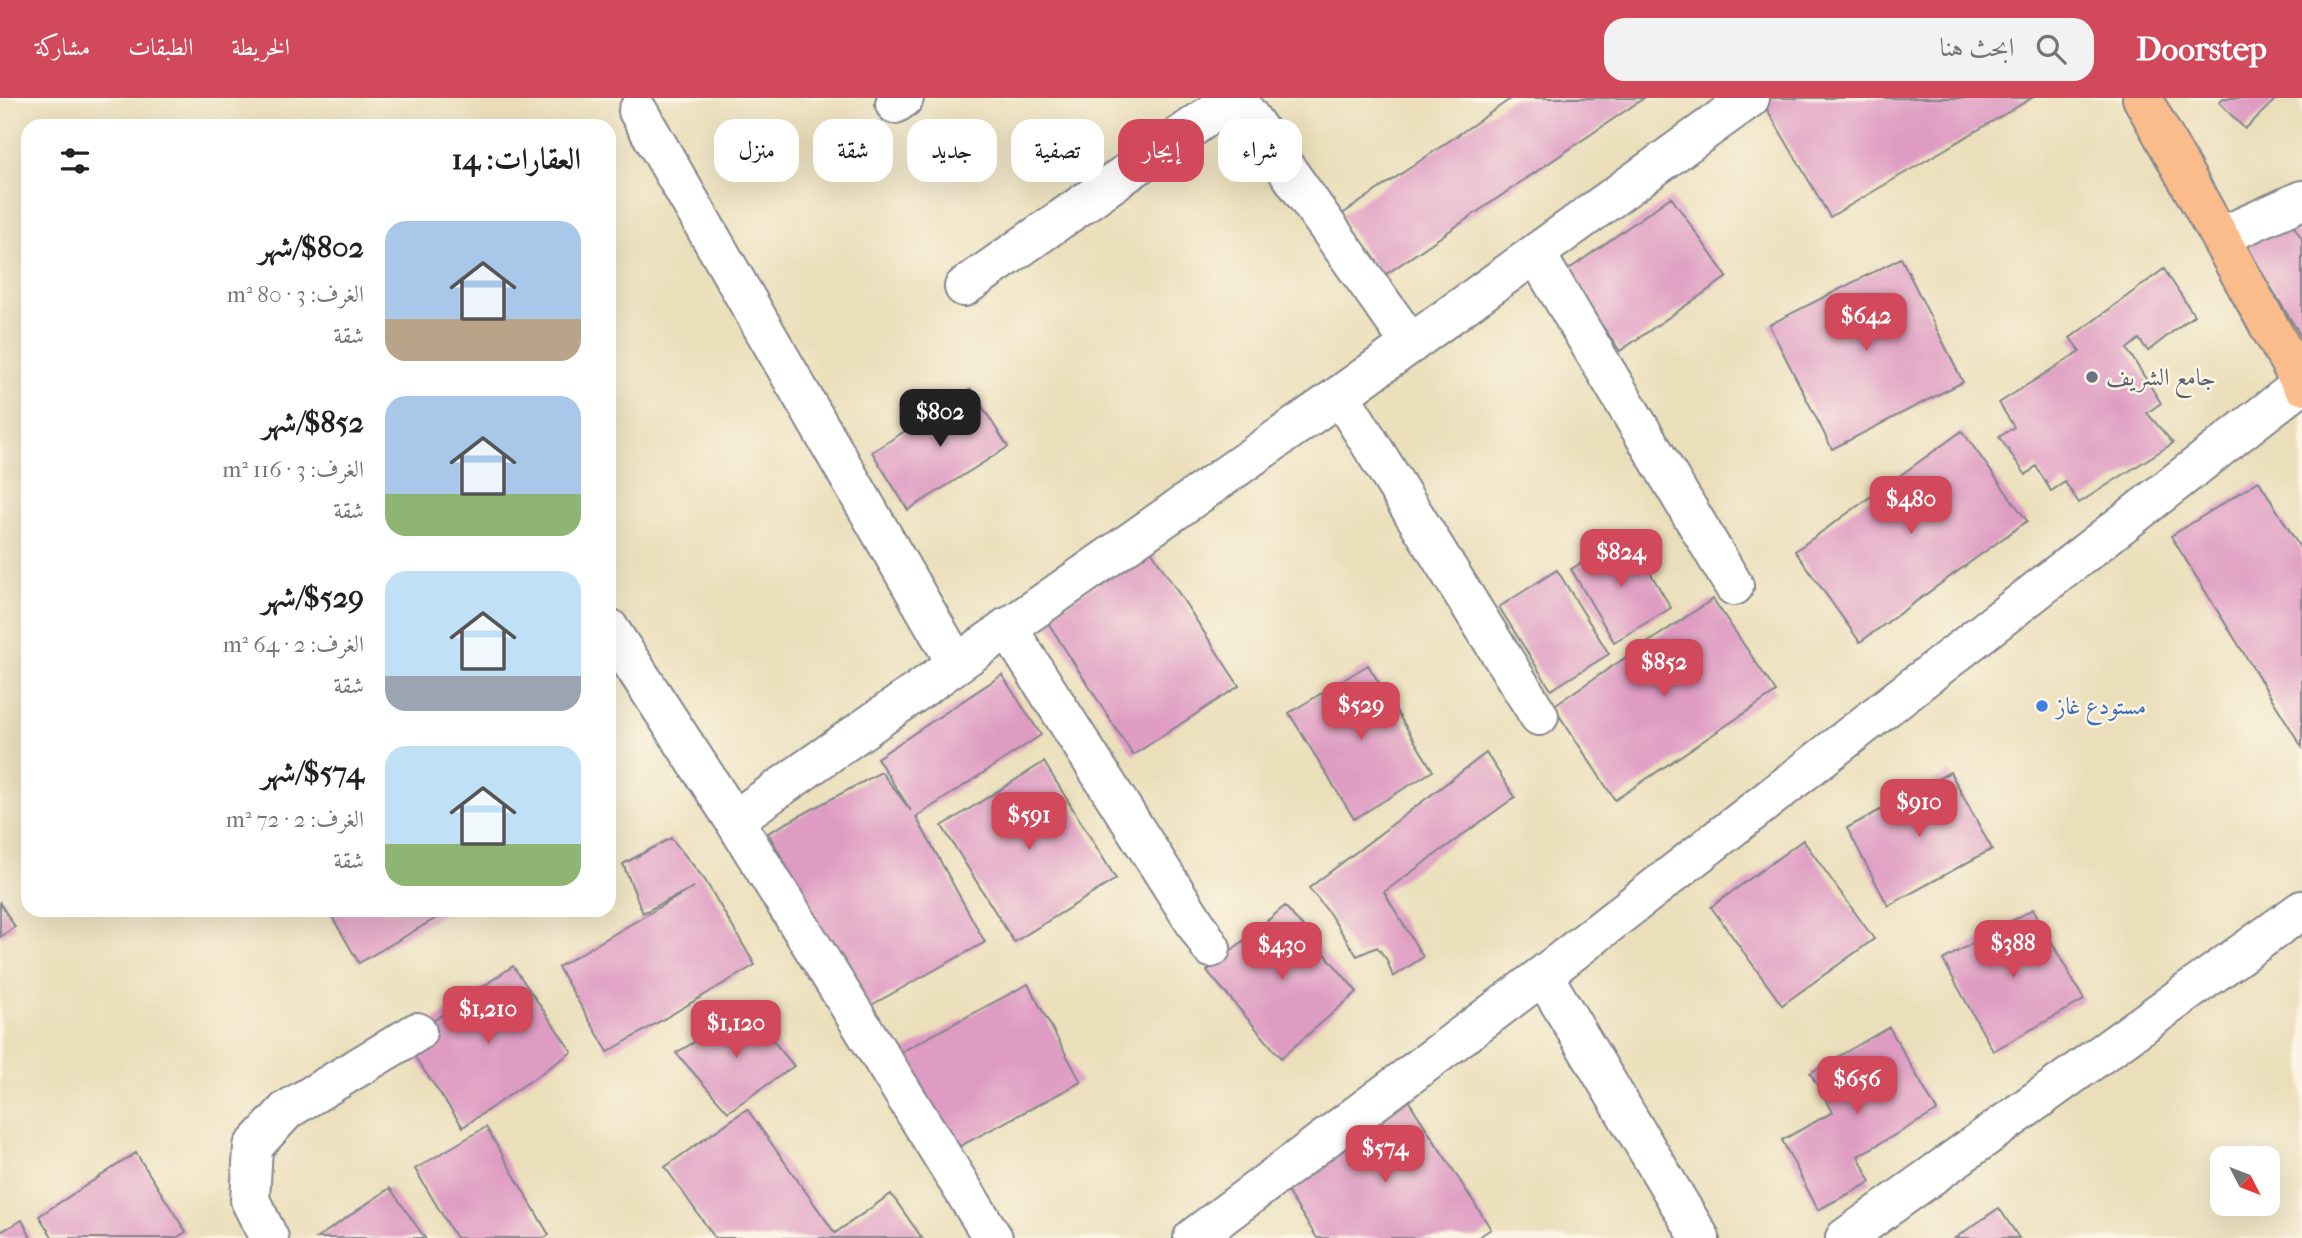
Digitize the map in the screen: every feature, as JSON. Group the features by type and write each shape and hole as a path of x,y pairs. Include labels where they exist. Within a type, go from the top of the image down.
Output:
{"main road":[{"path":"2142,98 2302,384"}],"street":[{"path":"964,287 1236,98 1411,344"},
{"path":"734,820 1340,395 1750,98"},
{"path":"638,111 956,663"},
{"path":"2220,237 2302,200"},
{"path":"1536,254 1734,586"},
{"path":"1192,1238 1543,975 2302,384"},
{"path":"1340,395 1539,716"},
{"path":"1007,627 1212,948"},
{"path":"616,639 734,820 993,1238"},
{"path":"1845,1238 2302,910"},
{"path":"1543,975 1700,1238"},
{"path":"270,1238 250,1200 253,1147 287,1110 417,1032"}],"building":[{"path":"1512,98 1644,98 1382,277 1341,215"},
{"path":"2032,98 1830,217 1761,99"},
{"path":"2223,98 2277,98 2245,129 2219,102"},
{"path":"1671,197 1727,277 1620,351 1565,272"},
{"path":"2290,220 2302,239 2302,338 2246,247"},
{"path":"1901,258 1963,382 1832,449 1769,325"},
{"name":"جامع الشريف","path":"2164,269 2194,315 2148,351 2139,339 2127,349 2161,403 2147,413 2173,443 2079,503 2065,482 2051,491 2036,466 2026,475 1999,437 2014,427 1999,403 2080,351 2070,338"},
{"path":"971,389 1008,447 908,510 872,452"},
{"path":"1962,431 2027,521 1860,642 1795,551"},
{"path":"2259,481 2302,551 2302,747 2171,536"},
{"path":"1628,535 1671,608 1614,642 1571,569"},
{"path":"1150,549 1239,686 1133,755 1045,618"},
{"path":"1557,570 1609,654 1551,690 1499,607"},
{"path":"1713,599 1776,692 1615,800 1553,706"},
{"path":"1368,665 1433,771 1354,819 1289,713"},
{"path":"1002,675 1041,735 916,817 985,942 866,1008 768,833 881,772 911,811 877,758"},
{"path":"1486,753 1515,797 1384,892 1423,957 1393,977 1387,960 1377,947 1357,956 1309,888"},
{"path":"1044,762 1116,879 1014,942 942,826"},
{"path":"1950,772 1992,849 1888,906 1847,828"},
{"path":"671,838 705,880 755,965 608,1052 558,967 694,887 643,913 623,864"},
{"path":"1803,840 1874,939 1782,1005 1711,907"},
{"path":"0,903 15,927 0,937"},
{"path":"1285,906 1357,992 1281,1058 1207,971"},
{"path":"2033,909 2084,1000 1993,1051 1943,960"},
{"path":"332,917 438,917 359,963"},
{"path":"513,966 572,1052 463,1127 404,1041"},
{"path":"1028,984 1081,1082 951,1151 899,1053"},
{"path":"748,1010 794,1066 728,1112 676,1053"},
{"path":"1889,1027 1937,1111 1858,1156 1871,1182 1818,1210 1782,1140 1833,1112 1810,1073"},
{"path":"1406,1097 1491,1229 1477,1238 1317,1238 1279,1179"},
{"path":"747,1109 835,1233 891,1194 922,1238 715,1238 665,1167"},
{"path":"486,1127 549,1235 544,1238 456,1238 415,1169"},
{"path":"136,1153 186,1232 176,1238 53,1238 39,1216"},
{"path":"390,1188 425,1238 317,1238"},
{"path":"1999,1208 2019,1238 1955,1238"},
{"path":"22,1220 31,1238 0,1238 0,1232"}],"place":[{"name":"جامع الشريف","path":"2092,377"},
{"name":"مستودع غاز","path":"2042,706"}]}
